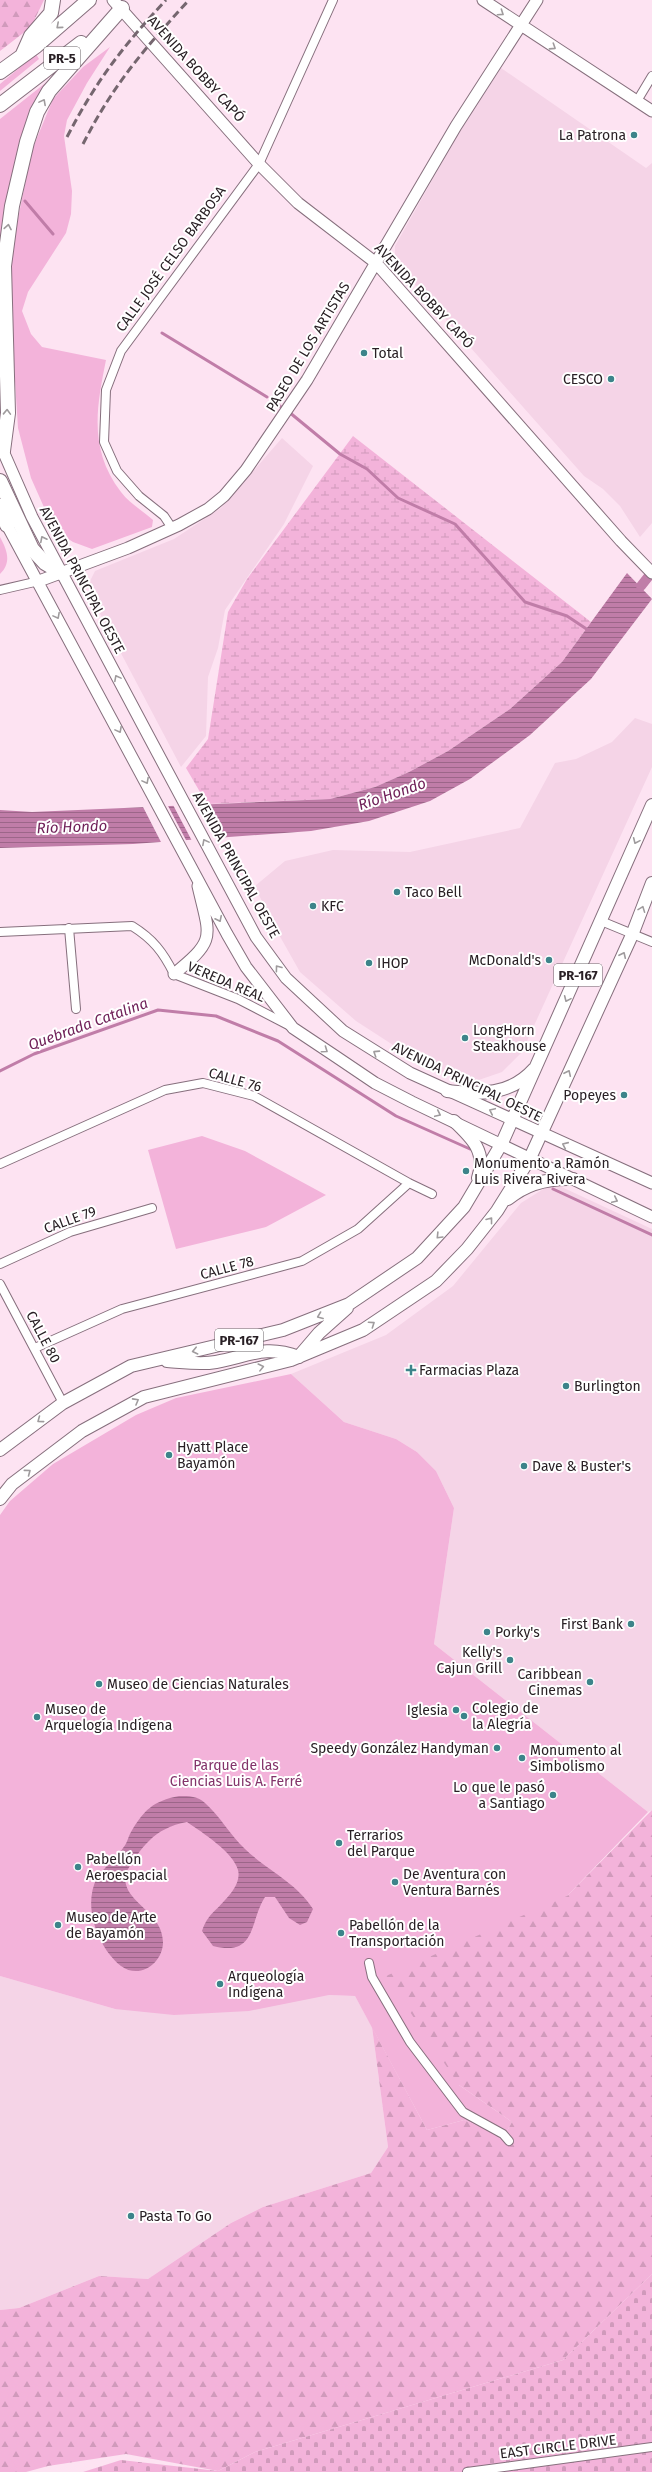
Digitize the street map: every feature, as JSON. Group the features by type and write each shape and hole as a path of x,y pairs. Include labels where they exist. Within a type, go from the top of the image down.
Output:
{"highway":[{"path":"22,56 31,36 51,13 53,0"},
{"name":"PR-5","path":"0,72 22,56 89,0"},
{"path":"3,451 8,413 4,266 12,206 27,142 37,112 49,91 122,3"},
{"name":"PR-5","path":"0,104 72,51 122,3"},
{"path":"0,433 3,451"},
{"path":"0,481 32,548 45,563 62,573"},
{"path":"0,506 7,525"},
{"path":"0,512 7,525"}],"main road":[{"path":"483,0 652,111"},
{"name":"PASEO DE LOS ARTISTAS","path":"39,581 128,548 172,528 208,509 224,496 246,470 273,433 307,380 459,122 537,0"},
{"name":"AVENIDA BOBBY CAPÓ","path":"122,3 259,164 298,203 376,263 627,548 652,573"},
{"name":"AVENIDA PRINCIPAL OESTE","path":"3,451 32,517 256,937 286,978 343,1031 379,1055 448,1091 540,1134 652,1183"},
{"path":"7,525 39,581 246,966 293,1028 375,1083 502,1143 573,1180 652,1217"},
{"name":"PR-167","path":"0,1450 63,1403 131,1366 283,1330 356,1301 416,1258 441,1234 473,1192 502,1143 539,1063 652,805"},
{"path":"174,974 202,950 208,939 208,931 195,872"},
{"name":"PR-167","path":"0,1499 12,1484 82,1431 144,1397 299,1356 363,1330 436,1281 467,1249 500,1205 530,1158 632,935 652,883"},
{"path":"448,1091 484,1093 506,1089 526,1077 539,1063"},
{"path":"454,1121 468,1134 480,1152 481,1168 473,1192"},
{"path":"500,1205 520,1190 534,1183 557,1179 573,1180"},
{"path":"153,1360 197,1364 258,1352 282,1350 299,1356 319,1333 356,1301"}],"street":[{"name":"CALLE JOSÉ CELSO BARBOSA","path":"172,528 164,516 139,496 114,463 104,442 106,390 121,351 259,164 333,0"},
{"path":"637,101 652,76"},
{"name":"PASEO DE LOS ARTISTAS","path":"0,590 39,581"},
{"path":"601,921 652,942"},
{"name":"VEREDA REAL","path":"0,932 132,926 149,936 166,958 174,974 238,999 293,1028"},
{"path":"69,928 76,1009"},
{"name":"CALLE 76","path":"0,1164 165,1090 203,1083 254,1096 409,1183 432,1194"},
{"name":"CALLE 78","path":"35,1348 122,1309 302,1261 358,1229 409,1183"},
{"name":"CALLE 79","path":"0,1264 70,1232 152,1208"},
{"name":"CALLE 80","path":"0,1284 63,1403"},
{"path":"369,1963 372,1977 410,2042 463,2112 503,2134 509,2141"},
{"name":"EAST CIRCLE DRIVE","path":"467,2472 652,2448"}],"shaded area":[{"path":"501,68 646,168 652,163 652,523 640,537 620,506 603,489 584,476 395,262 395,246 465,122"},
{"path":"282,438 313,466 284,524 225,610 218,648 208,677 206,736 181,767 95,604 89,583 95,571 174,539 221,508"},
{"path":"635,718 652,724 652,767 522,1052 502,1072 470,1083 424,1065 356,1021 300,972 269,917 255,886 285,861 333,850 410,852 520,828 555,763 576,759 612,742"},
{"path":"553,1183 652,1229 652,1810 648,1812 434,1644 454,1508 436,1471 417,1452 396,1439 344,1422 291,1374 386,1335 453,1286 521,1203"},
{"path":"0,1976 115,2009 329,1995 355,1996 372,2027 388,2147 371,2173 263,2207 231,2223 148,2279 99,2276 19,2308 0,2310"}],"green space":[{"path":"0,0 44,0 31,27 0,51"},
{"path":"110,47 87,83 67,120 64,136 72,191 71,214 66,233 28,292 22,311 31,334 42,347 106,360 98,412 98,429 104,461 111,476 124,496 153,520 152,527 92,549 73,542 59,533 51,523 31,478 18,428 9,286 12,248 32,150 53,99 83,67"},
{"path":"36,54 39,59 0,91 0,84"},
{"path":"53,77 48,89 0,277 0,119"},
{"path":"353,436 591,622 562,662 510,709 448,751 409,772 375,787 330,799 207,804 186,768 208,739 228,612 247,579"},
{"path":"0,537 5,547 7,560 4,569 0,574"},
{"path":"202,1136 245,1151 326,1195 266,1227 176,1249 148,1150"},
{"name":"Parque de las Ciencias Luis A. Ferré","path":"291,1374 344,1422 396,1439 417,1452 436,1471 454,1508 434,1644 648,1812 567,1896 459,2085 512,2122 504,2136 464,2120 427,2130 355,1996 329,1995 249,2011 174,2015 115,2009 0,1976 0,1515 10,1501 53,1464 136,1415 176,1398"},
{"path":"652,1810 652,2274 563,2360 255,2452 218,2471 126,2454 48,2466 26,2472 0,2472 0,2310 19,2308 99,2276 148,2279 231,2223 263,2207 371,2173 388,2147 372,2027 427,2130 464,2120 504,2136 512,2122 459,2085 386,1976 567,1896"},
{"path":"652,2274 652,2472 83,2472 121,2460 218,2471 255,2452 563,2360"}],"water":[{"path":"627,573 652,599 591,679 530,735 470,779 430,801 369,821 311,831 133,844 0,848 0,810 32,812 330,799 375,787 409,772 448,751 510,709 562,662"},
{"path":"179,1796 193,1797 202,1801 210,1808 245,1849 298,1891 313,1909 307,1922 300,1925 289,1918 275,1897 265,1897 250,1935 245,1942 237,1946 227,1948 213,1946 202,1931 209,1917 233,1890 239,1874 238,1870 230,1856 217,1843 187,1822 176,1825 157,1834 150,1840 136,1856 124,1876 127,1888 132,1896 159,1925 163,1942 162,1950 155,1963 143,1970 128,1970 121,1966 113,1958 105,1949 99,1938 92,1913 91,1901 93,1889 97,1878 117,1856 145,1812 162,1801"}],"pier":[{"path":"197,802 217,839 192,841 172,803"},
{"path":"167,804 187,842 162,844 142,805"}],"waterway":[{"path":"25,201 53,234"},
{"path":"162,333 267,397"},
{"path":"274,402 284,409"},
{"path":"289,412 340,454 367,469 398,498 455,524 525,602 567,616 588,630"},
{"name":"Río Hondo","path":"641,586 652,572"},
{"name":"Quebrada Catalina","path":"0,1071 34,1054 158,1010 216,1016 278,1041 396,1116 470,1149"},
{"path":"553,1189 652,1235"}],"railway":[{"path":"67,137 89,98 111,65 136,33 166,0"},
{"path":"83,144 94,123 130,68 189,0"}],"place":[{"name":"La Patrona","path":"634,135"},
{"name":"Total","path":"364,353"},
{"name":"CESCO","path":"611,379"},
{"name":"Taco Bell","path":"397,892"},
{"name":"KFC","path":"313,906"},
{"name":"McDonald's","path":"549,960"},
{"name":"IHOP","path":"369,963"},
{"name":"LongHorn Steakhouse","path":"465,1038"},
{"name":"Popeyes","path":"624,1095"},
{"name":"Monumento a Ramón Luis Rivera Rivera","path":"466,1171"},
{"name":"Farmacias Plaza","path":"411,1370"},
{"name":"Burlington","path":"566,1386"},
{"name":"Hyatt Place Bayamón","path":"169,1455"},
{"name":"Dave & Buster's","path":"524,1466"},
{"name":"First Bank","path":"631,1624"},
{"name":"Porky's","path":"487,1632"},
{"name":"Kelly's Cajun Grill","path":"510,1660"},
{"name":"Caribbean Cinemas","path":"590,1682"},
{"name":"Museo de Ciencias Naturales","path":"99,1684"},
{"name":"Iglesia","path":"456,1710"},
{"name":"Colegio de la Alegría","path":"464,1716"},
{"name":"Museo de Arquelogía Indígena","path":"37,1717"},
{"name":"Speedy González Handyman","path":"497,1748"},
{"name":"Monumento al Simbolismo","path":"522,1758"},
{"name":"Lo que le pasó a Santiago","path":"553,1795"},
{"name":"Terrarios del Parque","path":"339,1843"},
{"name":"Pabellón Aeroespacial","path":"78,1867"},
{"name":"De Aventura con Ventura Barnés","path":"395,1882"},
{"name":"Museo de Arte de Bayamón","path":"58,1925"},
{"name":"Pabellón de la Transportación","path":"341,1933"},
{"name":"Arqueología Indígena","path":"220,1984"},
{"name":"Pasta To Go","path":"131,2216"}]}
